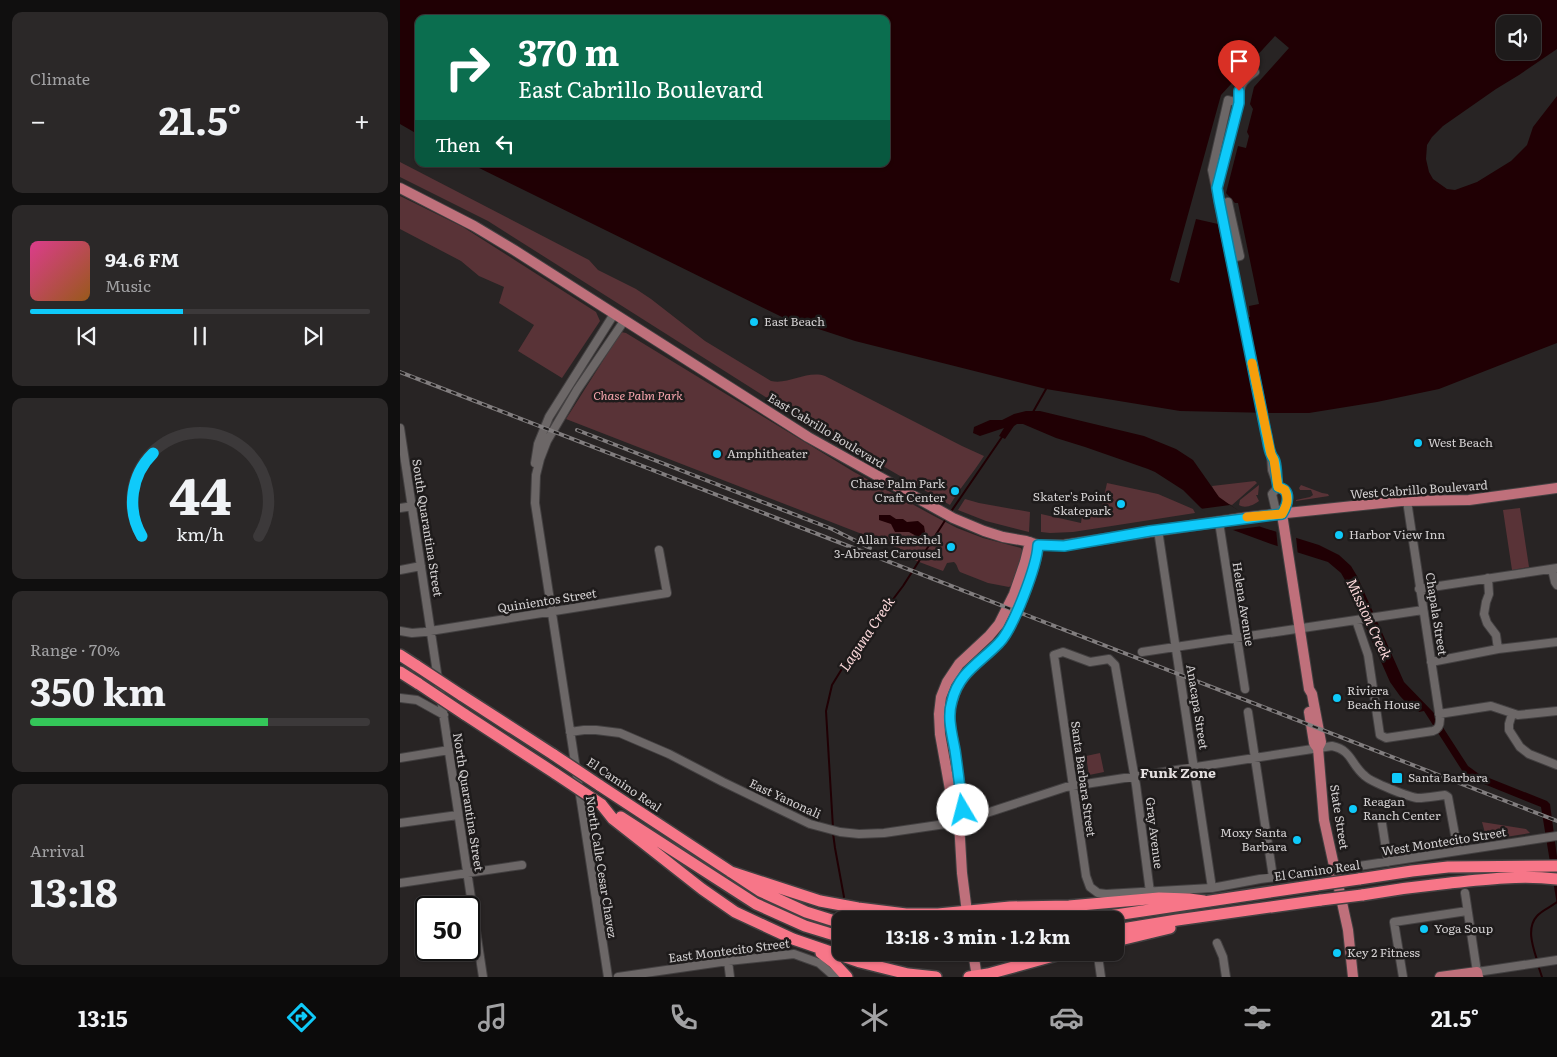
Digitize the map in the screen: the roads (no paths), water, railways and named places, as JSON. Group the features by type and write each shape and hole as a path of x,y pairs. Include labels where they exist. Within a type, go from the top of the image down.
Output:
{"highway":[{"name":"El Camino Real","path":"400,655 760,891 806,912 832,919"},
{"path":"400,672 756,904 805,926 832,934"},
{"path":"601,804 613,819 720,902 736,912 805,944 828,957 847,977"},
{"name":"El Camino Real","path":"1124,913 1448,867 1553,866"},
{"path":"731,872 803,897 833,904 884,911"},
{"path":"1124,929 1480,879 1533,877 1554,881"},
{"path":"987,911 1010,906 1069,906 1159,898 1204,901"},
{"path":"1124,939 1236,912"},
{"path":"805,944 882,968 908,974 936,977"},
{"path":"974,977 1034,961"}],"main road":[{"name":"East Cabrillo Boulevard","path":"400,188 474,226 808,437 953,518 984,531 1034,544 1064,546 1158,530 1282,514"},
{"name":"West Cabrillo Boulevard","path":"1282,514 1407,501 1469,500 1557,488"},
{"name":"State Street","path":"1282,514 1309,689 1312,694 1320,735 1318,748 1324,820 1348,930 1353,977"},
{"path":"968,911 959,822 963,810 950,719 952,701 963,676 998,644 1007,632 1037,556 1034,544"},
{"path":"973,961 974,977"},
{"path":"1440,977 1477,974"}],"street":[{"path":"1217,188 1239,103 1239,91 1243,80 1255,72"},
{"path":"1239,103 1228,100 1212,170 1271,454 1272,470 1278,487"},
{"path":"1228,202 1240,256 1230,258"},
{"path":"536,475 535,464 538,444 544,427 614,314"},
{"path":"536,475 540,459 561,417 624,320"},
{"name":"South Quarantina Street","path":"400,428 431,631"},
{"name":"North Calle Cesar Chavez","path":"536,475 535,507 608,977"},
{"path":"1278,487 1283,488 1286,492 1287,506 1282,514 1275,507 1272,494 1278,487"},
{"name":"Chapala Street","path":"1407,501 1440,716"},
{"path":"400,508 413,506"},
{"name":"Helena Avenue","path":"1219,522 1245,690"},
{"name":"Anacapa Street","path":"1158,530 1212,888"},
{"name":"Quinientos Street","path":"400,631 412,633 431,631 667,593 659,550"},
{"path":"400,570 421,566"},
{"path":"1419,589 1555,568 1554,580 1557,586"},
{"path":"1488,578 1490,594 1486,602 1484,614 1487,623 1496,635 1498,649"},
{"path":"1142,652 1424,610"},
{"path":"1359,620 1368,655 1379,731 1382,737 1386,738 1435,730 1440,725 1440,716 1491,706 1512,714 1525,715 1557,710"},
{"name":"North Quarantina Street","path":"431,631 483,977"},
{"path":"1431,662 1498,649 1557,642"},
{"name":"Gray Avenue","path":"1054,655 1062,652 1090,662 1105,659 1111,660 1116,668 1150,892"},
{"name":"Santa Barbara Street","path":"1054,655 1086,876 1090,886 1098,893 1106,894 1150,892"},
{"path":"400,698 417,700 444,715"},
{"path":"1150,892 1212,888 1273,877 1248,712"},
{"path":"1512,714 1509,730 1520,747 1529,754 1557,766"},
{"name":"East Yanonali","path":"570,732 596,730 620,734 669,754 723,782 823,828 859,834 959,822 1072,786 1332,746 1345,752 1368,779 1415,798 1448,797 1458,851"},
{"path":"400,758 449,750"},
{"path":"400,823 458,815"},
{"path":"1382,817 1388,862"},
{"name":"West Montecito Street","path":"1273,877 1388,862 1556,836"},
{"path":"400,882 522,865"},
{"path":"1464,893 1477,974 1557,960"},
{"path":"1403,977 1394,922 1467,911"},
{"path":"1217,943 1223,957 1226,977"},
{"name":"East Montecito Street","path":"618,977 728,961 794,954 819,963 835,977"},
{"path":"728,961 730,977"},
{"path":"1099,961 1102,977"}],"water":[{"path":"400,0 1557,0 1557,49 1541,60 1541,15 1496,15 1496,60 1541,60 1443,126 1427,145 1426,159 1433,179 1447,189 1455,190 1477,182 1511,161 1527,145 1533,127 1557,96 1557,343 1439,389 1377,402 1309,413 1274,413 1180,411 1046,389 855,341 782,317 477,167 890,167 890,15 415,15 415,133 400,124"},
{"path":"1026,411 1040,411 1144,436 1176,449 1193,460 1219,497 1261,527 1319,545 1339,555 1351,566 1404,682 1433,712 1468,766 1479,774 1547,801 1550,804 1557,857 1557,905 1541,807 1474,780 1463,772 1424,711 1419,712 1417,709 1412,709 1390,682 1341,573 1328,562 1233,530 1201,508 1183,490 1148,469 1056,438 1023,424 1014,426 1005,439 999,436 1004,428 980,436 973,433 974,427 990,420 1002,420"},
{"path":"879,515 890,515 907,522 918,521 924,526 925,532 918,537 909,532 895,532 891,524 879,520"}],"waterway":[{"path":"1033,412 1046,389"},
{"name":"Laguna Creek","path":"950,513 1002,437"},
{"name":"Laguna Creek","path":"833,828 826,711 832,685 848,659 903,586 946,519"},
{"name":"Laguna Creek","path":"833,833 844,897"},
{"name":"Mission Creek","path":"1537,960 1531,938 1532,926 1539,914 1557,902"},
{"name":"Mission Creek","path":"1538,965 1542,977"}],"railway":[{"path":"400,372 1557,821"},
{"path":"577,430 832,529 870,548"}],"place":[{"name":"East Beach","path":"754,322"},
{"name":"West Beach","path":"1418,443"},
{"name":"Amphitheater","path":"717,454"},
{"name":"Chase Palm Park Craft Center","path":"955,491"},
{"name":"Skater's Point Skatepark","path":"1121,504"},
{"name":"Harbor View Inn","path":"1339,535"},
{"name":"Allan Herschel 3-Abreast Carousel","path":"951,547"},
{"name":"Riviera Beach House","path":"1337,698"},
{"name":"Santa Barbara","path":"1397,778"},
{"name":"Reagan Ranch Center","path":"1353,809"},
{"name":"Moxy Santa Barbara","path":"1297,840"},
{"name":"Yoga Soup","path":"1424,929"},
{"name":"Key 2 Fitness","path":"1337,953"}],"district":[{"name":"Funk Zone","path":"1178,773"}],"park label":[{"name":"Chase Palm Park","path":"638,396"}]}
